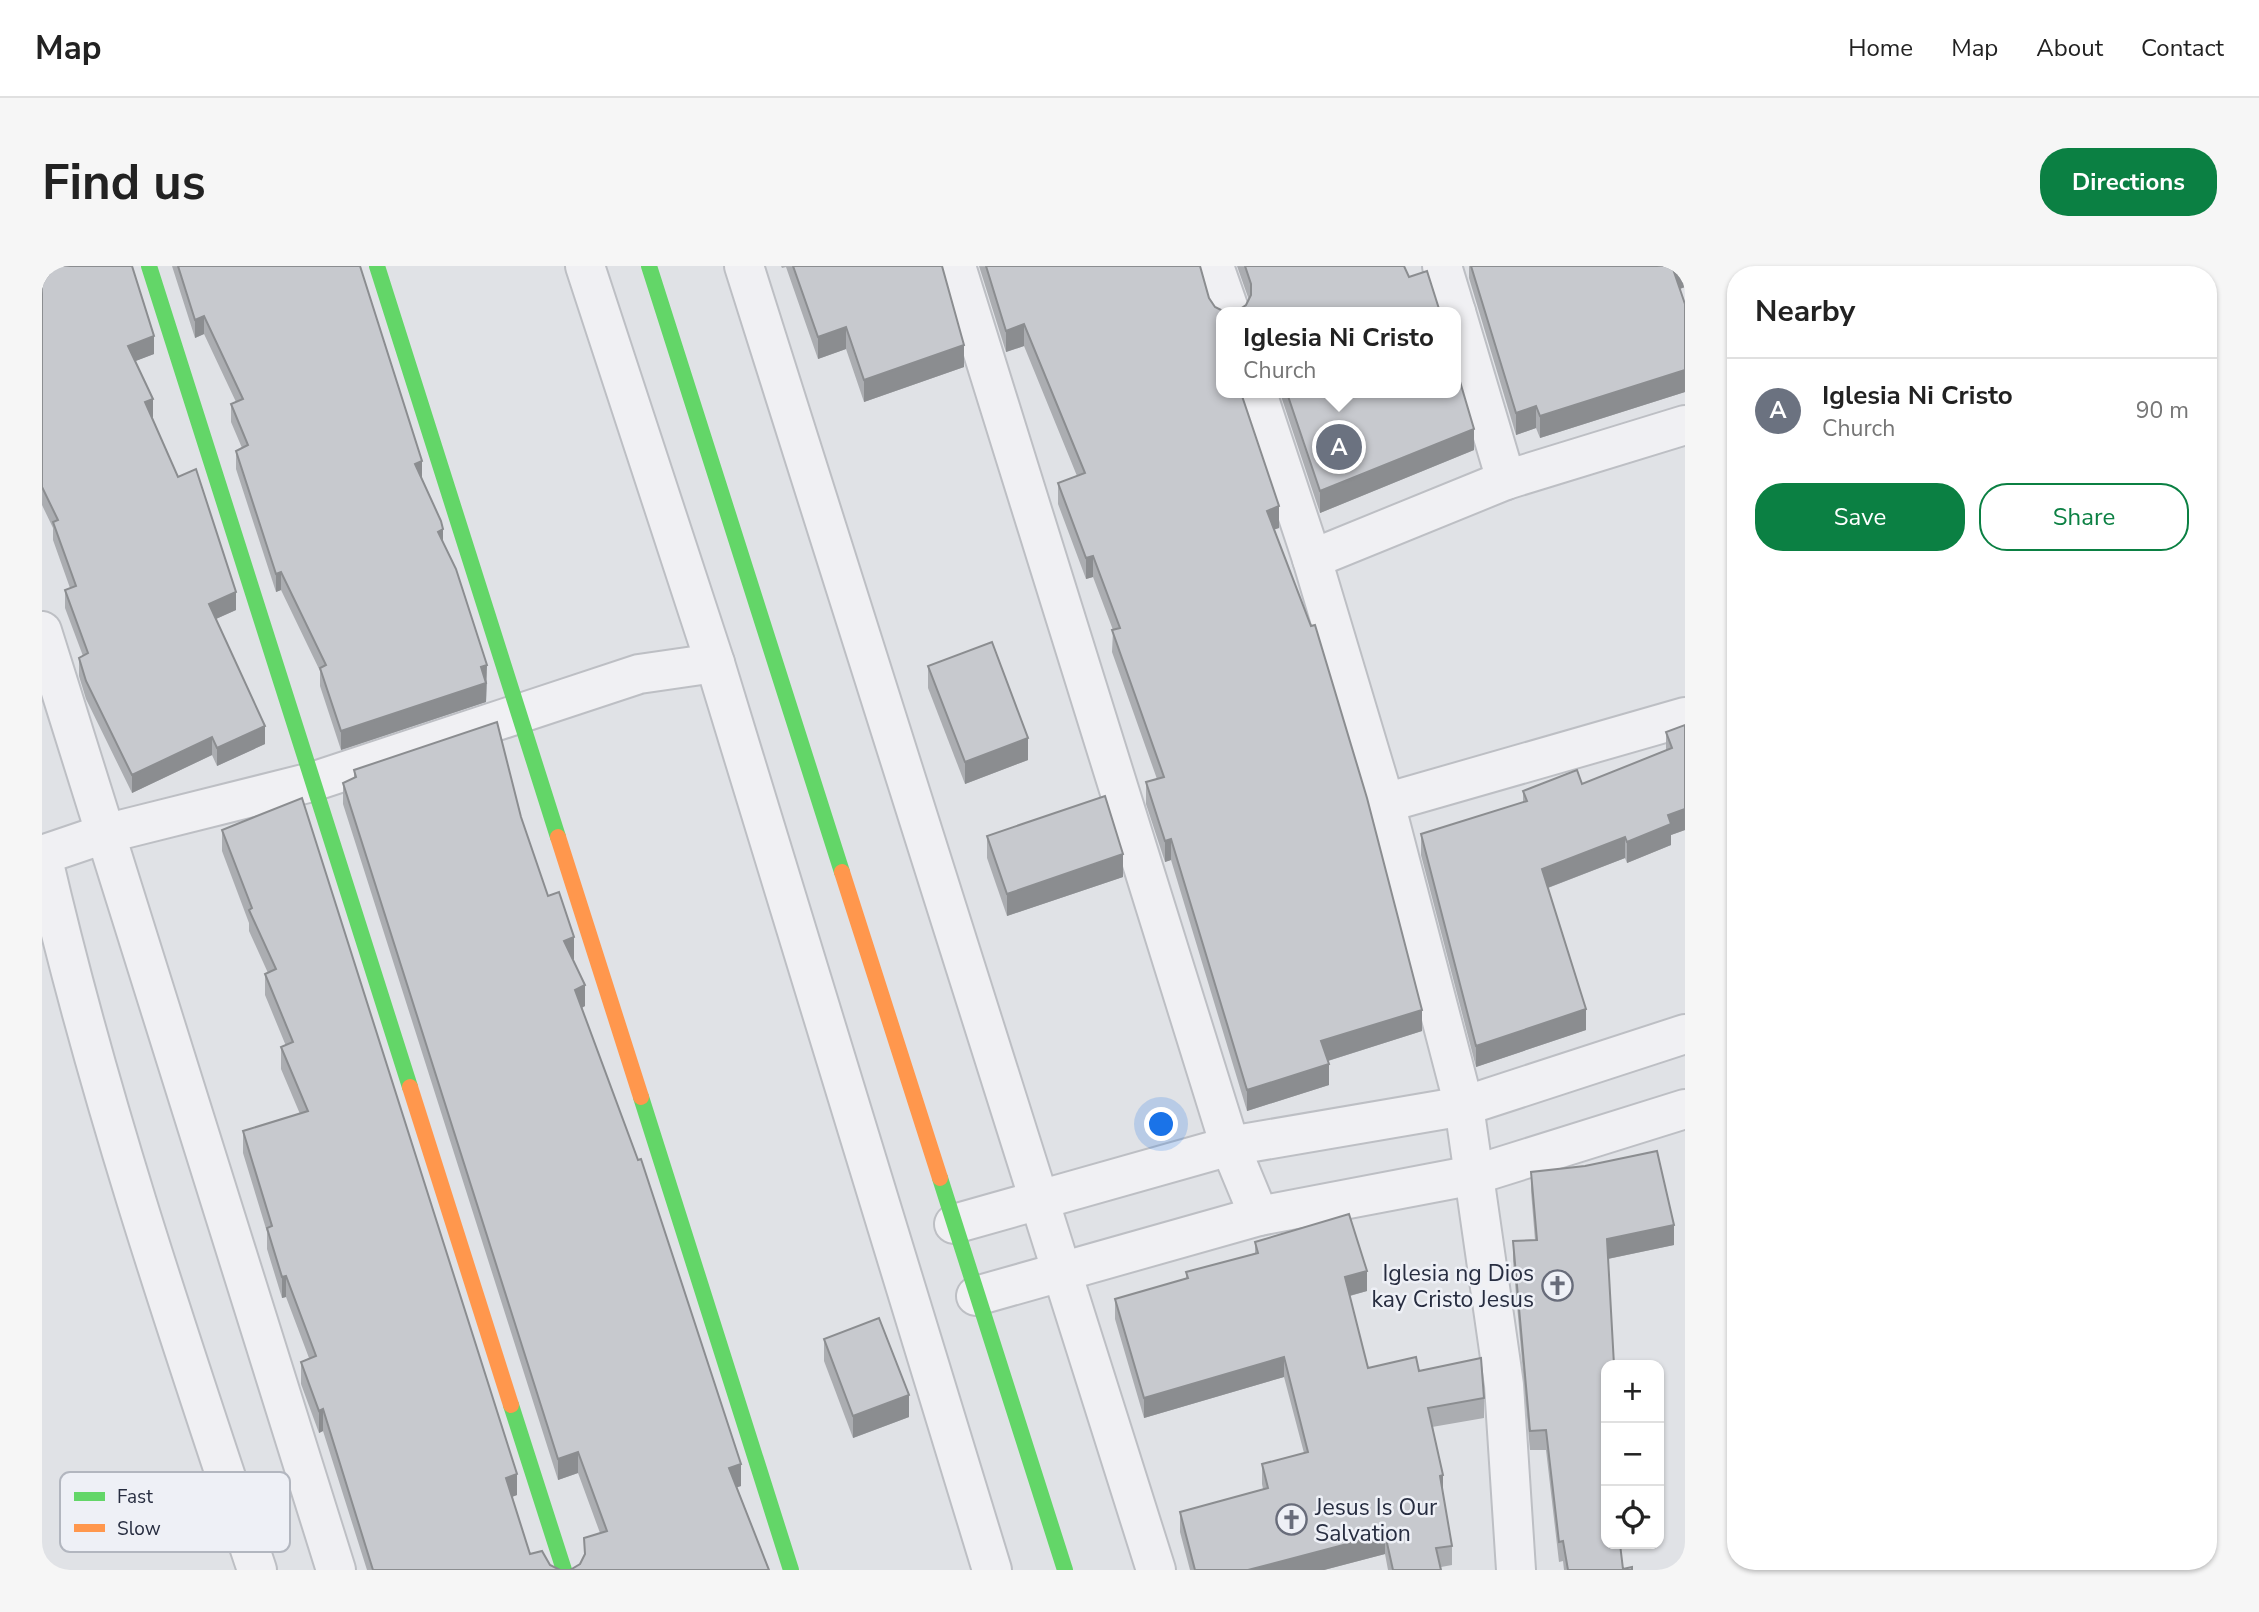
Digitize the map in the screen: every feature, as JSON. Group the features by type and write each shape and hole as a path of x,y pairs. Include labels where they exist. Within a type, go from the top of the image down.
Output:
{"street":[{"path":"149,266 564,1570"},
{"path":"377,266 517,714 791,1570"},
{"path":"585,266 715,663 992,1570"},
{"path":"649,266 1065,1570"},
{"path":"744,266 1064,1271 1156,1570"},
{"path":"956,266 1230,1146 1259,1216"},
{"path":"1214,266 1228,307"},
{"path":"1442,266 1454,307"},
{"path":"1461,328 1507,480"},
{"path":"1259,398 1312,559 1385,803 1464,1106 1504,1385 1516,1570"},
{"path":"1312,559 1507,480 1685,425"},
{"path":"42,631 336,1570"},
{"path":"225,1472 136,1203 67,963 42,855 104,834 312,782 639,674 715,663"},
{"path":"1385,803 1685,717"},
{"path":"954,1224 1230,1146 1464,1106 1685,1034"},
{"path":"976,1296 1259,1216 1474,1175 1685,1109"},
{"path":"251,1552 257,1570"}],"building":[{"path":"42,266 132,266 154,336 128,346 153,399 145,402 178,477 196,469 236,592 209,604 265,726 217,748 212,737 132,775 86,681 79,658 88,653 65,590 76,586 53,522 58,520 42,487"},
{"path":"178,266 360,266 422,461 415,464 441,521 443,529 438,532 456,569 487,665 481,667 486,683 341,731 320,668 326,665 281,572 276,574 236,451 248,445 231,404 243,399 204,316 195,320"},
{"path":"793,266 942,266 964,345 864,380 846,327 818,337"},
{"path":"986,266 1200,266 1209,298 1216,308 1216,398 1243,398 1279,506 1267,511 1311,626 1315,625 1367,798 1422,1010 1321,1041 1329,1064 1247,1090 1171,839 1165,841 1146,782 1164,777 1112,630 1120,628 1093,556 1086,558 1058,483 1085,473 1024,324 1006,331"},
{"path":"1245,266 1404,266 1409,277 1427,271 1438,307 1243,307 1251,295 1251,284"},
{"path":"1471,266 1683,266 1673,269 1685,304 1685,370 1540,416 1536,406 1516,413"},
{"path":"1461,385 1474,429 1320,491 1289,398 1461,398"},
{"path":"992,642 1028,738 965,762 928,666"},
{"path":"497,722 521,817 548,896 559,892 574,937 564,941 585,985 575,990 638,1160 641,1159 741,1464 729,1468 769,1570 570,1570 580,1564 585,1554 584,1538 607,1531 578,1452 558,1459 343,783 356,777 354,770"},
{"path":"1685,725 1685,809 1668,815 1671,824 1627,842 1625,837 1542,869 1586,1009 1476,1046 1421,834 1527,801 1523,791 1577,770 1582,784 1672,748 1666,732"},
{"path":"1105,796 1123,854 1007,894 987,836"},
{"path":"302,798 517,1474 506,1478 530,1554 542,1551 550,1565 560,1570 373,1570 323,1409 319,1411 301,1362 316,1356 286,1276 282,1277 267,1228 272,1226 243,1131 308,1111 281,1047 293,1042 265,974 276,969 249,910 252,908 222,830"},
{"path":"1657,1151 1674,1225 1607,1239 1614,1360 1601,1360 1601,1549 1621,1549 1623,1569 1632,1567 1632,1570 1568,1570 1563,1541 1559,1542 1546,1430 1530,1431 1513,1241 1537,1240 1531,1172 1585,1166"},
{"path":"1349,1214 1367,1271 1345,1277 1368,1368 1416,1357 1419,1371 1481,1358 1484,1398 1428,1408 1443,1475 1440,1476 1452,1546 1436,1548 1441,1570 1393,1570 1385,1534 1248,1570 1195,1570 1180,1512 1268,1488 1262,1464 1308,1452 1284,1357 1144,1398 1115,1299 1188,1278 1186,1272 1258,1253 1255,1242"},
{"path":"879,1318 909,1395 853,1416 824,1339"}],"traffic: fast":[{"path":"149,266 410,1087"},
{"path":"377,266 558,837"},
{"path":"649,266 842,872"},
{"path":"641,1097 791,1570"},
{"path":"940,1178 1065,1570"},
{"path":"511,1405 564,1570"}],"traffic: slow":[{"path":"558,837 641,1097"},
{"path":"842,872 940,1178"},
{"path":"410,1087 511,1405"}],"place":[{"name":"Iglesia Ni Cristo","path":"1339,447"},
{"name":"Iglesia ng Dios kay Cristo Jesus","path":"1557,1286"},
{"name":"Jesus Is Our Salvation","path":"1292,1520"}]}
